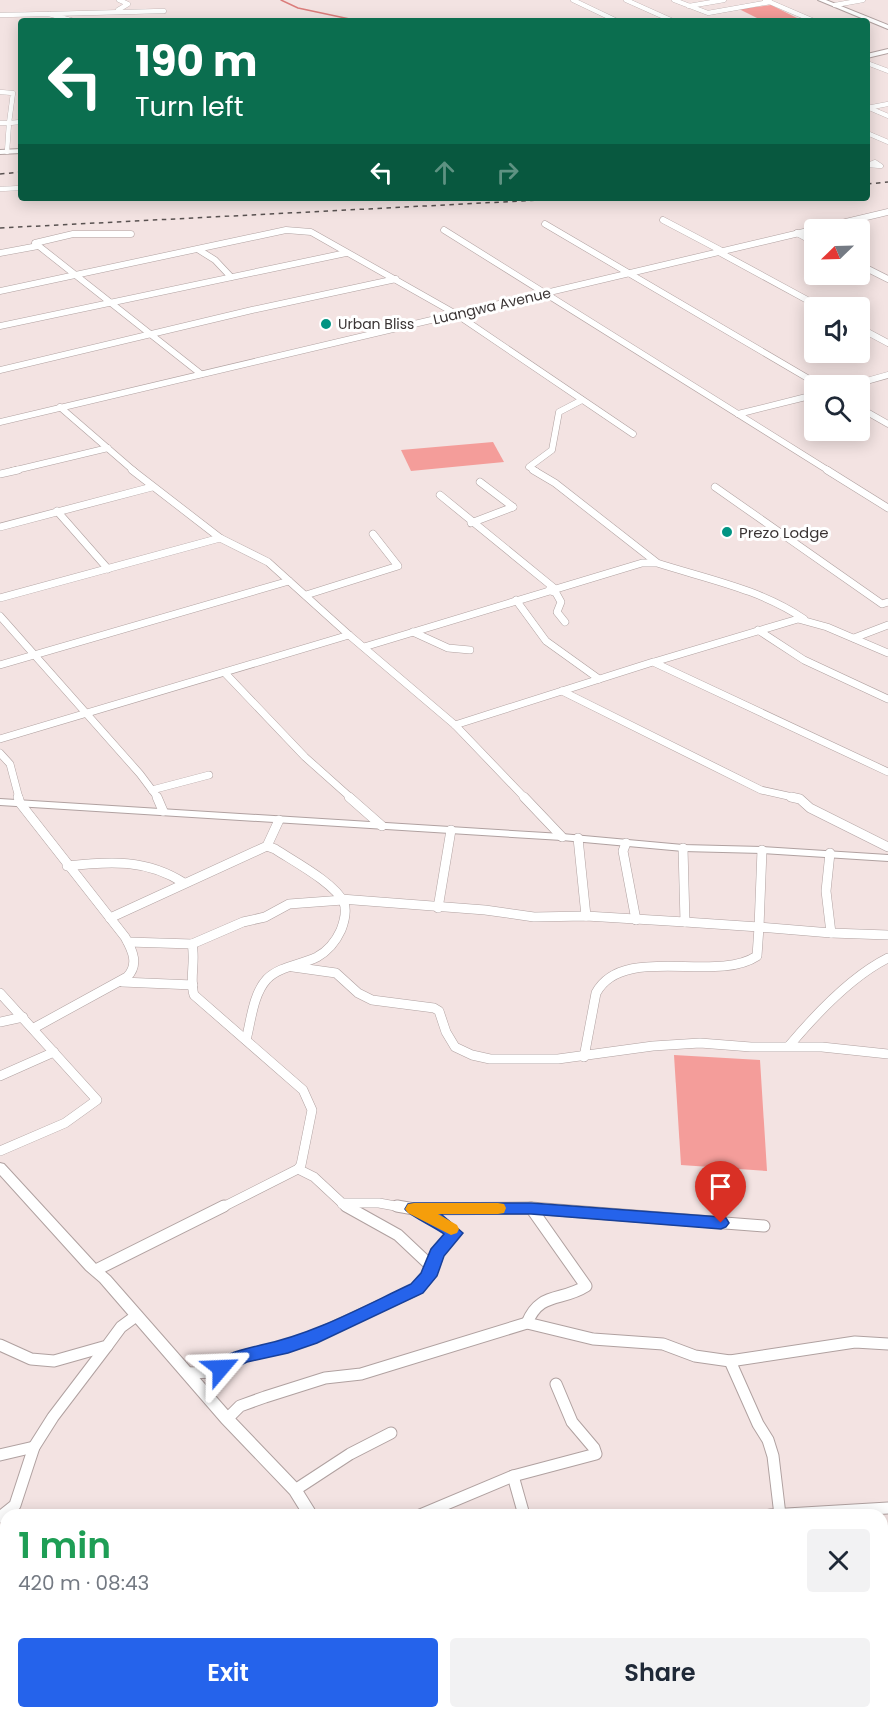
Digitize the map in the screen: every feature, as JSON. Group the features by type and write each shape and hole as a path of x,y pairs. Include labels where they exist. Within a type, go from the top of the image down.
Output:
{"main road":[{"path":"821,0 866,18"},
{"path":"870,20 888,27"},
{"path":"870,54 888,51"},
{"path":"3,152 18,151"}],"street":[{"path":"118,0 138,6 140,11"},
{"path":"573,0 611,18"},
{"path":"626,0 666,18"},
{"path":"674,0 708,13 770,2"},
{"path":"689,6 724,0"},
{"path":"764,0 807,18"},
{"path":"835,5 863,0"},
{"path":"115,12 128,4"},
{"path":"0,15 164,11"},
{"path":"50,14 64,18"},
{"path":"870,64 888,71"},
{"path":"0,92 18,94"},
{"path":"3,152 13,95"},
{"path":"870,107 888,104"},
{"path":"870,109 888,116"},
{"path":"0,123 18,122"},
{"path":"870,134 888,142"},
{"path":"0,189 18,188"},
{"name":"Luangwa Avenue","path":"0,422 888,212"},
{"path":"875,215 888,221"},
{"path":"663,220 804,298"},
{"path":"545,224 804,376"},
{"path":"0,291 295,229 320,236 346,254 396,279 456,314 633,434"},
{"path":"444,230 888,508"},
{"path":"796,233 804,237"},
{"path":"131,234 74,234 35,241 38,246 108,303 152,334 201,374"},
{"path":"0,254 38,246"},
{"path":"200,250 215,260 231,277"},
{"path":"0,326 346,254"},
{"path":"870,270 888,279"},
{"path":"0,370 252,310 396,279"},
{"path":"870,333 888,343"},
{"path":"870,380 888,375"},
{"path":"738,414 804,398"},
{"path":"582,400 559,412 551,452 535,459 529,468 555,483 657,563 755,594 790,609 804,619 888,653"},
{"path":"60,407 152,487 220,538 268,562 349,635 455,725 562,837"},
{"path":"870,414 888,424"},
{"path":"0,474 108,448"},
{"path":"471,523 513,507 480,482"},
{"path":"0,527 152,487"},
{"path":"715,488 886,605"},
{"path":"440,495 560,597 561,602 557,612 565,622"},
{"path":"57,512 108,569"},
{"path":"306,595 398,566 373,534"},
{"path":"0,598 220,538"},
{"path":"364,647 633,565 657,563"},
{"path":"0,665 289,581"},
{"path":"516,600 527,612 528,620 554,649 599,679"},
{"path":"0,616 88,713 152,790 161,803 163,811"},
{"path":"455,725 758,630 804,619"},
{"path":"854,638 888,625"},
{"path":"758,630 789,654 861,684 888,699"},
{"path":"413,632 450,650 470,650"},
{"path":"0,739 349,635"},
{"path":"653,662 888,772"},
{"path":"225,673 305,757 382,826"},
{"path":"562,692 761,790 800,799 810,808 888,847"},
{"path":"0,753 10,764 20,803 133,951 134,967 131,975 34,1028"},
{"path":"152,790 209,775"},
{"path":"0,802 578,838 683,848 830,853 888,858"},
{"path":"110,918 267,846 279,820"},
{"path":"438,908 451,830"},
{"path":"578,838 586,916"},
{"path":"626,843 623,850 636,920"},
{"path":"246,1041 260,988 275,973 311,960 332,946 344,922 342,899 332,889 275,849 267,846"},
{"path":"683,848 685,922"},
{"path":"584,1057 594,996 604,980 638,969 693,965 732,966 750,962 757,956 762,850"},
{"path":"830,853 826,891 831,933"},
{"path":"67,866 117,860 168,870 184,883"},
{"path":"128,942 192,944 243,922 265,917 289,904 342,899 485,910 534,917 586,916 888,936"},
{"path":"96,1270 298,1169 301,1165 312,1110 309,1101 303,1090 194,995 195,956 192,944"},
{"path":"789,1047 808,1023 855,978 888,958"},
{"path":"293,967 336,973 350,989 387,1004 428,1005 439,1011 446,1032 455,1047 472,1055 490,1059 558,1059 653,1046 700,1043 751,1047 845,1048 888,1054"},
{"path":"120,982 193,985"},
{"path":"0,993 97,1100 90,1108 72,1119 0,1151"},
{"path":"0,1022 23,1017"},
{"path":"0,1076 54,1052"},
{"path":"0,1167 96,1270 227,1419 296,1490 307,1509"},
{"path":"298,1169 314,1177 342,1203 398,1235 432,1267"},
{"path":"342,1203 379,1203 414,1209 531,1208 764,1226"},
{"path":"527,1323 531,1310 539,1302 586,1286 531,1208"},
{"path":"188,1373 214,1372 243,1356 288,1346 310,1338 417,1289 429,1276 437,1253 454,1233 435,1219 414,1209"},
{"path":"10,1509 15,1505 34,1448 53,1417 121,1328 136,1317"},
{"path":"227,1419 240,1407 265,1397 325,1378 361,1374 527,1323 593,1340 663,1344 695,1356 730,1361 855,1342 888,1344"},
{"path":"0,1345 31,1359 54,1361 107,1346"},
{"path":"730,1361 758,1424 768,1440 773,1456 779,1509"},
{"path":"434,1509 513,1476 596,1454 594,1448 572,1422 556,1384"},
{"path":"296,1490 350,1454 391,1433"},
{"path":"0,1455 34,1448"},
{"path":"513,1476 522,1509"},
{"path":"873,1509 888,1508"}],"shaded area":[{"path":"771,5 797,18 757,18 739,9"},
{"path":"493,442 504,462 411,471 401,450"},
{"path":"674,1055 760,1060 767,1171 681,1165"}],"waterway":[{"path":"281,0 298,8 345,18"}],"railway":[{"path":"0,174 18,172"},
{"path":"870,184 888,182"},
{"path":"0,228 521,201"}],"slow traffic":[{"path":"451,1229 414,1209 498,1208"}],"place":[{"name":"Urban Bliss","path":"326,324"},
{"name":"Prezo Lodge","path":"727,532"}],"route":[{"path":"221,1368 243,1356 288,1346 310,1338 417,1289 429,1276 437,1253 454,1233 453,1230 435,1219 414,1209 531,1208 721,1223"}]}
